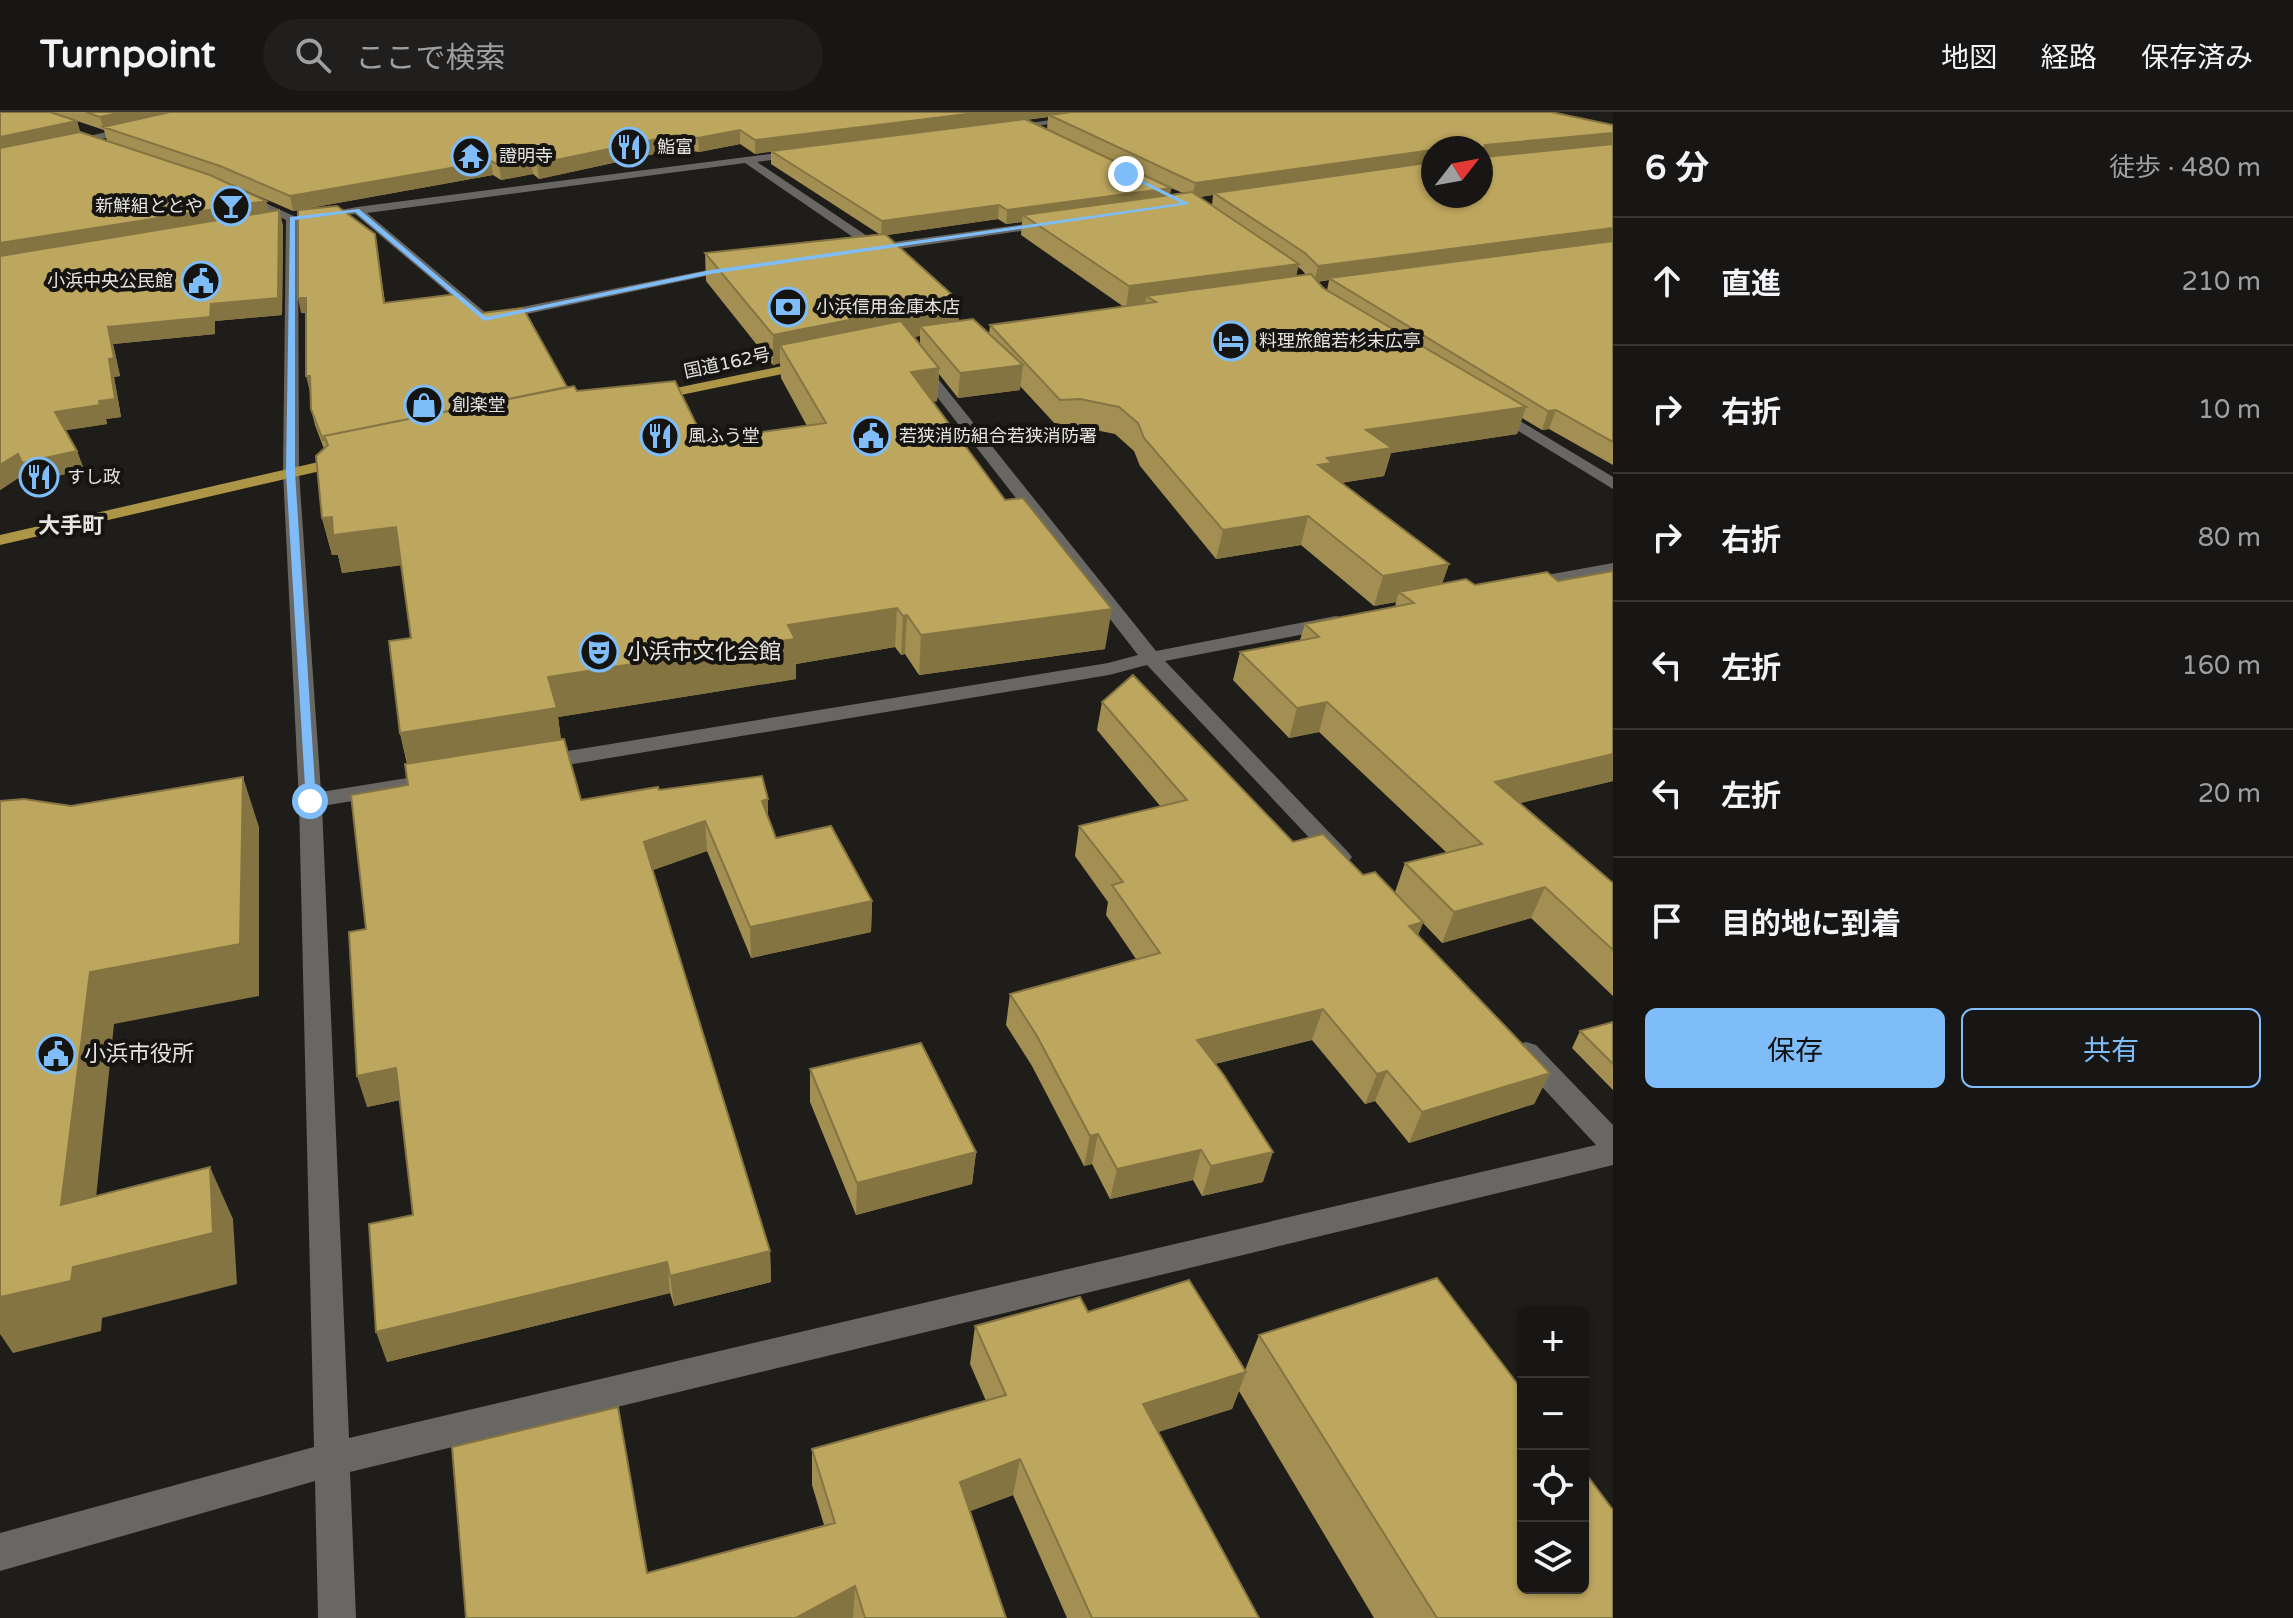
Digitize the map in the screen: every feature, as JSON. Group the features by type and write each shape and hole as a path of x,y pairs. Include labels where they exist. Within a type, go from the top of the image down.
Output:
{"highway":[{"name":"国道162号","path":"627,402 826,361"},
{"path":"0,540 367,456"}],"street":[{"path":"993,129 1136,112"},
{"path":"1024,125 1049,137"},
{"path":"74,126 103,136"},
{"path":"0,158 150,126"},
{"path":"85,140 115,150"},
{"path":"261,223 809,152"},
{"path":"747,160 876,248"},
{"path":"231,191 292,218"},
{"path":"357,210 484,319 756,266"},
{"path":"292,218 291,472 310,801 337,1618"},
{"path":"846,253 1063,221"},
{"path":"904,345 1151,658 1360,877"},
{"path":"1482,403 1613,484"},
{"path":"1505,589 1613,568"},
{"path":"513,767 1109,669 1351,619"},
{"path":"310,801 466,775"},
{"path":"1514,1039 1613,1144"},
{"path":"0,1552 332,1459 1613,1153"}],"building":[{"path":"0,112 50,112 77,121 0,137"},
{"path":"86,112 122,112 100,117"},
{"path":"170,112 983,112 755,140 740,130 698,138 676,135 537,164 531,160 499,165 491,161 290,196 220,166 103,127"},
{"path":"1072,112 1551,112 1613,125 1613,133 1493,144 1493,136 1421,136 1421,152 1195,183 1049,115"},
{"path":"1025,119 1171,188 1007,210 999,205 882,221 771,151"},
{"path":"80,132 210,175 266,201 0,243 0,148"},
{"path":"1613,144 1613,228 1318,266 1305,253 1214,193 1421,164 1421,208 1493,208 1493,156"},
{"path":"1192,192 1299,264 1129,286 1023,215"},
{"path":"337,206 375,234 384,303 457,294 482,313 523,308 567,387 324,436 326,440 323,440 311,409 310,376 306,376 306,298 298,298 298,210"},
{"path":"279,210 278,298 211,304 210,317 108,327 114,358 109,359 115,399 99,401 100,405 55,412 77,451 22,463 18,454 0,465 0,256"},
{"path":"885,234 960,302 905,309 773,335 705,253"},
{"path":"1613,241 1613,442 1556,410 1548,411 1329,278"},
{"path":"1311,274 1323,288 1526,407 1366,430 1392,448 1327,458 1332,463 1318,465 1449,564 1383,576 1308,516 1223,530 1144,438 1138,423 1119,407 1080,399 1060,400 990,325 1156,302 1146,296"},
{"path":"973,319 1023,365 960,373 920,326"},
{"path":"901,321 939,368 911,372 1005,500 1023,498 1112,609 921,635 907,615 903,616 897,608 788,625 795,639 548,677 557,708 400,733 389,641 411,638 396,527 333,535 332,517 322,518 316,456 328,445 324,436 574,386 577,391 675,381 704,440 826,423 780,345"},
{"path":"1613,571 1613,754 1495,782 1613,883 1613,950 1545,887 1454,912 1405,863 1482,844 1327,702 1297,708 1240,652 1319,637 1305,624 1414,603 1399,592 1466,579 1475,585 1547,572 1558,581"},
{"path":"1133,675 1293,842 1323,834 1363,875 1375,872 1423,922 1409,926 1550,1073 1422,1112 1387,1071 1377,1074 1323,1009 1197,1040 1223,1074 1273,1152 1211,1166 1201,1150 1117,1169 1098,1134 1090,1136 1037,1036 1010,994 1160,953 1112,885 1123,882 1079,826 1187,800 1102,702"},
{"path":"564,739 581,800 658,787 659,790 762,776 768,799 762,801 776,838 831,826 872,901 750,927 705,821 644,842 770,1251 670,1276 667,1262 376,1332 369,1224 413,1215 396,1068 357,1076 349,932 366,929 351,795 408,785 405,764"},
{"path":"243,777 240,944 90,972 61,1205 210,1167 213,1233 73,1267 71,1281 0,1297 0,801 24,799 71,806"},
{"path":"1613,1022 1613,1064 1580,1031"},
{"path":"921,1043 976,1152 857,1183 810,1069"},
{"path":"1437,1278 1517,1383 1517,1594 1589,1594 1589,1478 1613,1510 1613,1618 1437,1618 1259,1335"},
{"path":"1189,1280 1246,1372 1143,1404 1259,1618 1092,1618 1020,1459 960,1482 1006,1618 865,1618 855,1586 796,1618 466,1618 452,1447 618,1407 647,1573 835,1523 812,1449 1006,1395 975,1326 1080,1297 1088,1312"}],"place":[{"name":"鮨富","path":"629,147"},
{"name":"證明寺","path":"471,156"},
{"name":"新鮮組ととや","path":"231,206"},
{"name":"小浜中央公民館","path":"201,281"},
{"name":"小浜信用金庫本店","path":"788,307"},
{"name":"料理旅館若杉末広亭","path":"1231,341"},
{"name":"創楽堂","path":"424,405"},
{"name":"風ふう堂","path":"660,436"},
{"name":"若狭消防組合若狭消防署","path":"871,436"},
{"name":"すし政","path":"39,477"},
{"name":"小浜市文化会館","path":"599,652"},
{"name":"小浜市役所","path":"56,1054"}],"district":[{"name":"大手町","path":"71,526"}],"route":[{"path":"310,801 291,472 292,218 357,210 484,319 711,272 1187,204 1126,174"}]}
